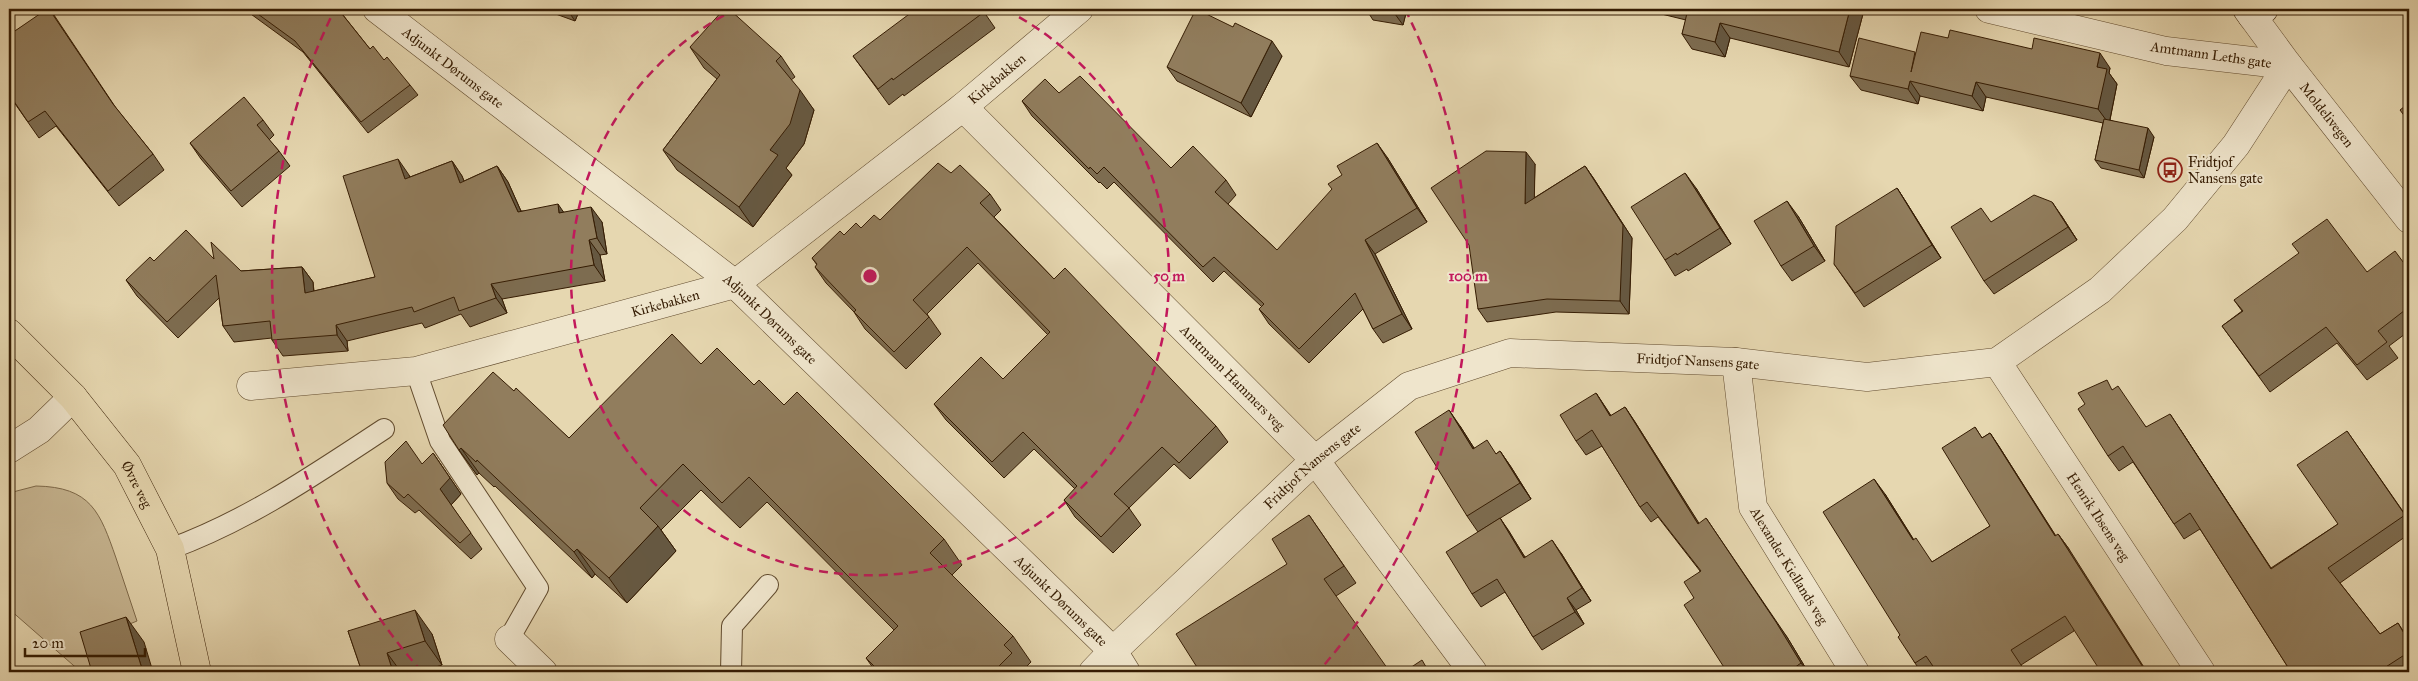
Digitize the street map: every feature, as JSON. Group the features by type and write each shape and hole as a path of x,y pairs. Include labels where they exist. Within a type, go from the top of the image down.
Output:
{"main road":[{"name":"Øvre veg","path":"9,333 73,397 127,465 170,550 197,672"}],"street":[{"name":"Adjunkt Dørums gate","path":"377,9 735,284 1119,662"},
{"name":"Kirkebakken","path":"251,386 416,371 735,284 963,107 1079,9"},
{"name":"Amtmann Leths gate","path":"1989,9 2166,51 2288,65"},
{"name":"Moldelivegen","path":"2254,11 2288,65 2409,219"},
{"name":"Fridtjof Nansens gate","path":"1094,672 1119,662 1316,460 1409,386 1510,353 1736,362 1867,377 1997,362 2100,290 2175,219 2236,145 2288,65"},
{"name":"Amtmann Hammers veg","path":"963,107 1316,460 1473,672"},
{"name":"Alexander Kiellands veg","path":"1736,362 1753,507 1855,672"},
{"name":"Henrik Ibsens veg","path":"1997,362 2201,672"},
{"path":"9,448 39,430 73,397"},
{"path":"509,640 543,672"}],"lane":[{"path":"416,371 440,442 538,588 509,640"},
{"path":"170,550 208,535 274,501 384,428"},
{"path":"732,672 732,626 768,585"}],"shaded area":[{"path":"36,486 55,487 69,491 91,505 98,515 110,542 137,621 86,642 95,672 81,672 9,609 9,493"}],"building":[{"path":"49,9 113,104 153,154 108,191 45,111 28,122 9,94 9,35"},
{"path":"251,9 338,9 370,49 373,46 384,60 387,57 410,85 361,122 295,41"},
{"path":"724,9 729,9 781,56 776,61 800,90 790,124 770,150 778,155 739,207 663,150 720,75 690,47"},
{"path":"916,9 981,9 984,12 893,80 892,78 878,89 853,56"},
{"path":"1196,9 1233,27 1235,23 1272,41 1241,103 1167,67"},
{"path":"1369,9 1396,9 1395,14"},
{"path":"1688,9 1850,9 1839,52 1720,23 1715,42 1682,34"},
{"path":"1950,30 2032,49 2034,38 2100,53 2097,67 2107,69 2098,109 1976,82 1972,96 1910,81 1908,89 1850,76 1859,38 1915,52 1911,72 1921,32 1948,38"},
{"path":"1080,76 1171,168 1193,146 1226,180 1215,192 1277,250 1332,189 1328,184 1342,175 1337,166 1377,143 1417,208 1365,240 1402,314 1373,329 1355,293 1299,349 1259,309 1264,304 1214,257 1203,267 1104,167 1097,174 1090,167 1089,169 1022,101 1045,79 1059,93"},
{"path":"244,97 263,120 257,125 279,151 231,191 190,143"},
{"path":"2409,103 2409,122 2400,110"},
{"path":"2104,119 2148,128 2139,170 2095,160"},
{"path":"1486,151 1526,152 1525,204 1585,166 1623,225 1620,301 1547,299 1478,309 1469,245 1431,188"},
{"path":"398,159 405,179 452,161 460,183 497,166 518,212 558,204 559,213 591,207 597,238 589,240 594,265 491,284 496,298 459,311 454,297 414,312 412,307 336,325 337,335 272,340 270,321 223,326 216,275 167,322 126,280 150,257 154,261 186,230 214,259 211,242 241,271 302,267 305,293 375,277 343,176"},
{"path":"938,163 951,173 960,165 990,194 980,203 1054,279 1065,268 1216,426 1179,463 1162,447 1114,494 1129,508 1101,537 1064,500 1077,486 1023,432 992,462 934,404 981,357 1003,379 1050,332 967,247 913,300 929,317 894,352 854,312 856,310 815,267 817,264 812,258 840,231 844,235 856,223 861,228 874,215 880,220"},
{"path":"1685,173 1720,228 1677,255 1676,253 1665,260 1631,207"},
{"path":"1897,188 1932,245 1855,293 1834,264 1836,226"},
{"path":"2034,195 2052,202 2068,227 1984,281 1951,227 1981,208 1991,222"},
{"path":"1787,201 1814,246 1781,266 1754,221"},
{"path":"2327,219 2367,272 2395,251 2409,270 2409,307 2378,331 2387,342 2357,365 2326,327 2259,376 2222,326 2243,311 2234,300 2299,253 2292,244"},
{"path":"672,334 701,364 717,348 754,385 759,380 784,405 797,392 944,539 930,553 1013,636 1004,645 1012,653 993,672 880,672 866,658 898,626 749,477 722,503 683,464 640,508 658,526 609,578 577,549 574,552 477,460 476,462 461,448 459,450 443,425 493,372 514,391 516,388 569,438"},
{"path":"2107,380 2112,390 2118,386 2146,427 2170,414 2271,569 2338,524 2297,465 2347,431 2405,515 2328,568 2380,634 2398,623 2409,642 2409,652 2378,672 2291,672 2190,513 2174,524 2123,446 2108,456 2078,409 2085,404 2078,393"},
{"path":"1596,393 1610,416 1625,407 1698,524 1706,518 1776,622 1801,663 1794,668 1797,672 1727,672 1684,605 1694,598 1684,582 1701,571 1647,502 1640,507 1592,430 1576,441 1560,415"},
{"path":"1449,410 1473,449 1487,440 1496,454 1500,451 1520,483 1467,516 1415,432"},
{"path":"1975,427 1982,438 1990,433 2055,536 2058,534 2146,672 2101,672 2065,616 2011,650 2023,668 2016,672 1937,672 1926,656 1915,663 1898,637 1900,635 1823,512 1874,479 1913,540 1916,538 1932,562 1990,526 1942,448"},
{"path":"406,441 422,464 433,453 450,478 440,489 471,533 460,543 408,494 404,498 387,483 385,462"},
{"path":"2409,493 2409,504 2404,496"},
{"path":"1309,515 1344,566 1324,579 1390,672 1200,672 1176,634 1287,564 1272,539"},
{"path":"1500,518 1524,558 1552,540 1582,588 1567,598 1575,612 1533,637 1497,579 1472,594 1446,552"},
{"path":"415,610 425,641 387,653 393,672 362,672 348,631"},
{"path":"126,617 143,672 92,672 80,632"},
{"path":"1422,660 1429,672 1404,672"}],"place":[{"name":"Fridtjof Nansens gate","path":"2170,170"}]}
